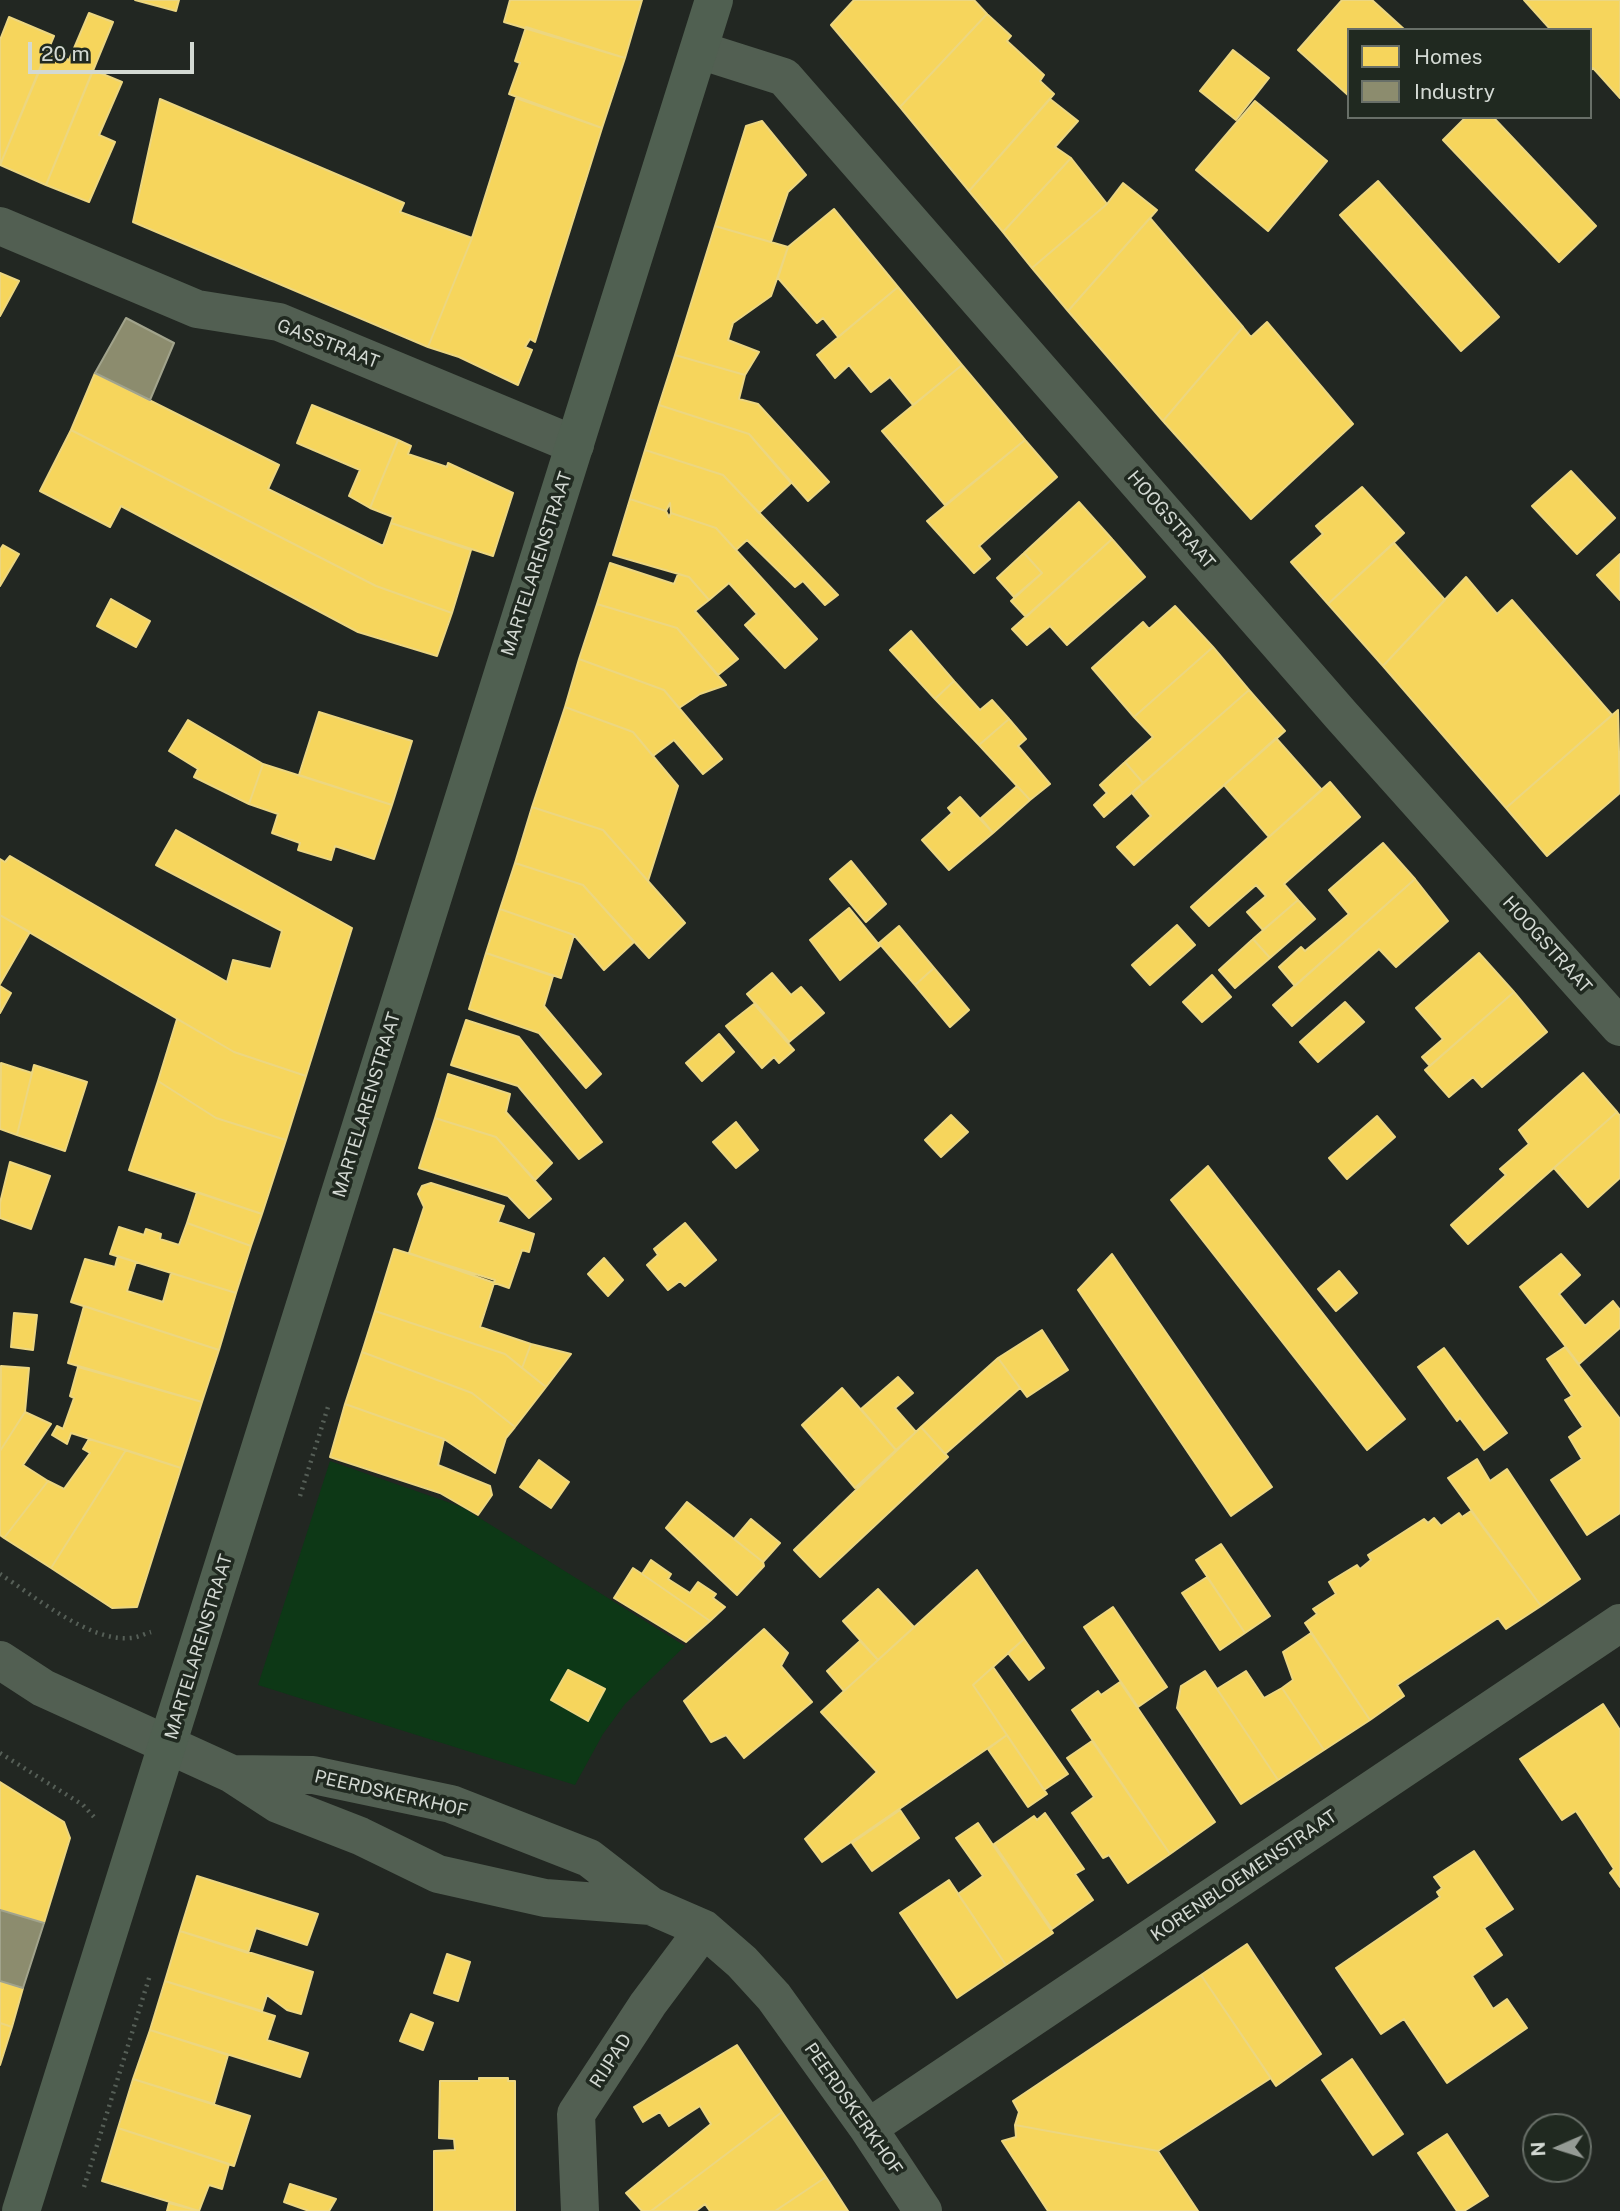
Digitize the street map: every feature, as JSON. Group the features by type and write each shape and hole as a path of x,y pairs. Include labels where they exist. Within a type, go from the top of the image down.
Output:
{"main road":[{"name":"MARTELARENSTRAAT","path":"22,2211 715,0"}],"street":[{"name":"HOOGSTRAAT","path":"699,50 784,77 1341,715 1620,1027"},
{"name":"GASSTRAAT","path":"0,226 197,309 279,323 575,444"},
{"name":"KORENBLOEMENSTRAAT","path":"868,2128 1620,1623"},
{"name":"PEERDSKERKHOF","path":"0,1660 43,1688 232,1774 278,1804 360,1836 438,1874 545,1898 651,1906"},
{"name":"PEERDSKERKHOF","path":"232,1774 313,1775 451,1804 589,1857 651,1906 704,1929 742,1962 774,1997 868,2128 923,2211"},
{"name":"RIJPAD","path":"580,2211 576,2114 648,2004 704,1929"}],"path":[{"path":"0,1574 81,1625 107,1636 130,1638 155,1631"},
{"path":"0,1753 83,1805 94,1817"}],"green space":[{"path":"330,1461 462,1507 685,1646 625,1704 603,1734 575,1785 258,1685"}],"building: Homes":[{"path":"135,0 179,0 176,11"},
{"path":"510,0 642,0 625,58 504,22"},
{"path":"854,0 974,0 987,14 900,107 831,25"},
{"path":"1342,0 1372,0 1403,28 1347,28 1347,94 1298,50"},
{"path":"1524,0 1620,0 1620,98 1592,69 1592,28 1549,28"},
{"path":"89,13 113,22 46,185 0,165 47,51 69,60"},
{"path":"987,14 1011,36 1007,41 1044,75 1040,81 1054,94 969,191 900,107"},
{"path":"9,17 54,36 0,165 0,40"},
{"path":"526,27 625,58 602,128 509,94 520,63 515,61"},
{"path":"1233,50 1269,78 1236,120 1200,91"},
{"path":"93,70 122,82 99,135 115,142 89,202 46,185"},
{"path":"516,98 602,128 535,342 530,339 525,347 532,350 518,385 459,357 428,347 472,238"},
{"path":"160,99 404,203 400,212 472,238 428,347 133,222"},
{"path":"1050,99 1078,121 1055,147 1071,158 1003,232 969,191"},
{"path":"1255,101 1327,161 1268,231 1196,170"},
{"path":"1464,119 1495,119 1596,226 1559,262 1443,140"},
{"path":"762,121 806,175 788,192 771,242 715,226 746,126"},
{"path":"1071,158 1107,204 1032,268 1003,232"},
{"path":"1378,181 1499,317 1461,351 1340,215"},
{"path":"1123,183 1157,210 1068,311 1032,268 1107,204"},
{"path":"834,209 898,287 838,337 823,318 817,323 778,278 788,247"},
{"path":"1150,218 1243,327 1163,421 1068,311"},
{"path":"715,226 788,247 771,296 733,323 728,340 759,352 745,375 675,355"},
{"path":"0,273 19,281 0,316"},
{"path":"898,287 962,365 913,405 890,377 871,392 849,365 835,378 817,355"},
{"path":"1267,322 1353,424 1251,519 1163,421 1243,327 1251,337"},
{"path":"675,355 745,375 739,399 758,404 829,482 808,501 749,434 659,405"},
{"path":"962,365 1025,440 945,505 882,431"},
{"path":"95,373 279,465 268,489 383,546 391,523 471,550 452,613 376,586 71,430"},
{"path":"312,405 398,440 370,508 349,496 360,470 297,443"},
{"path":"659,405 749,434 791,483 759,513 723,475 645,450"},
{"path":"71,430 376,586 452,613 437,656 358,632 121,506 110,527 40,491"},
{"path":"398,440 411,446 408,454 447,467 448,463 513,493 493,556 391,523 393,517 370,508"},
{"path":"1025,440 1057,477 979,546 990,559 974,573 927,521"},
{"path":"645,450 723,475 838,595 825,605 803,581 795,587 747,540 736,550 716,528 671,513 670,503 666,511 630,499"},
{"path":"1571,471 1615,518 1577,554 1532,506"},
{"path":"1362,487 1404,533 1328,604 1291,562 1323,534 1316,526"},
{"path":"630,499 666,511 669,517 671,513 716,528 817,639 785,668 745,625 757,614 729,583 709,600 689,577 613,555"},
{"path":"1079,502 1112,539 1026,617 1011,601 1042,573 1024,553"},
{"path":"1112,539 1145,577 1067,645 1050,626 1027,645 1012,629"},
{"path":"1394,543 1445,600 1383,666 1328,604"},
{"path":"3,545 19,554 0,586 0,550"},
{"path":"1024,553 1042,573 1014,597 997,578"},
{"path":"1620,554 1620,600 1597,575"},
{"path":"610,563 674,584 678,574 689,577 709,600 695,611 738,659 718,675 677,628 597,604"},
{"path":"1466,577 1497,614 1512,600 1612,715 1506,808 1383,666"},
{"path":"111,599 150,621 136,647 97,626"},
{"path":"597,604 677,628 726,685 700,694 679,708 664,690 579,659"},
{"path":"1175,606 1213,647 1134,717 1092,668 1143,622 1149,629"},
{"path":"911,631 954,681 935,699 890,650"},
{"path":"1213,647 1249,690 1143,783 1125,762 1153,737 1134,717"},
{"path":"579,659 664,690 722,759 703,774 674,740 653,756 633,732 565,707"},
{"path":"954,681 980,710 992,700 1009,719 979,745 935,699"},
{"path":"1249,690 1285,731 1134,865 1117,847 1151,816 1132,793"},
{"path":"565,707 633,732 678,786 648,881 603,830 532,807"},
{"path":"1618,710 1620,793 1547,856 1506,808"},
{"path":"319,712 412,741 392,805 299,775"},
{"path":"1009,719 1026,739 1018,746 1050,784 1030,800 979,745"},
{"path":"188,720 263,764 249,804 194,777 198,769 169,751"},
{"path":"1276,738 1322,790 1269,837 1224,785"},
{"path":"1125,762 1143,783 1104,817 1094,805 1107,793 1100,785"},
{"path":"263,764 392,805 374,859 335,846 331,860 298,850 300,843 272,833 278,814 249,804"},
{"path":"1330,782 1360,817 1284,884 1298,900 1263,930 1247,912 1266,896 1256,885 1209,926 1191,907"},
{"path":"1017,786 1030,800 993,833 981,818"},
{"path":"960,797 993,833 949,870 922,840 952,813 948,808"},
{"path":"532,807 603,830 685,923 649,958 583,885 515,863"},
{"path":"176,830 352,928 306,1076 234,1052 0,915 0,859 5,862 10,856 227,982 233,960 271,969 282,931 156,865"},
{"path":"1383,843 1415,879 1295,986 1279,967 1301,947 1305,951 1349,914 1329,890"},
{"path":"851,861 886,904 866,922 830,879"},
{"path":"515,863 583,885 634,942 604,970 574,935 500,909"},
{"path":"1415,879 1448,921 1396,967 1379,949 1292,1026 1273,1005"},
{"path":"1298,900 1315,919 1270,958 1253,939"},
{"path":"849,908 880,946 840,980 810,940"},
{"path":"500,909 574,935 561,978 486,953"},
{"path":"0,915 30,932 0,984"},
{"path":"1177,925 1195,945 1150,985 1132,965"},
{"path":"899,926 934,968 915,985 879,943"},
{"path":"1253,939 1270,958 1235,988 1219,970"},
{"path":"486,953 553,976 544,1006 601,1074 586,1088 539,1033 469,1009"},
{"path":"1479,953 1514,992 1430,1066 1422,1057 1443,1039 1416,1008"},
{"path":"934,968 969,1010 950,1027 915,985"},
{"path":"772,973 791,995 801,987 824,1013 789,1042 747,994"},
{"path":"1212,975 1231,997 1202,1022 1183,1002"},
{"path":"0,986 11,993 0,1013"},
{"path":"1514,992 1547,1032 1482,1087 1473,1077 1449,1097 1425,1070"},
{"path":"1345,1002 1364,1022 1318,1062 1300,1042"},
{"path":"754,1004 794,1050 779,1063 774,1057 762,1068 726,1026"},
{"path":"177,1019 234,1052 306,1076 286,1140 216,1118 158,1081"},
{"path":"466,1020 519,1037 602,1142 579,1159 518,1086 451,1065"},
{"path":"719,1034 734,1052 702,1081 686,1063"},
{"path":"1,1063 32,1073 17,1135 0,1129"},
{"path":"34,1065 87,1082 65,1151 17,1135"},
{"path":"1583,1073 1617,1112 1468,1244 1451,1225 1506,1175 1500,1169 1529,1144 1519,1130"},
{"path":"448,1074 510,1094 506,1112 552,1163 535,1180 496,1137 435,1118"},
{"path":"158,1081 216,1118 286,1140 262,1214 129,1170"},
{"path":"1617,1112 1620,1116 1620,1178 1588,1207 1554,1168"},
{"path":"951,1115 968,1132 941,1157 925,1140"},
{"path":"1377,1116 1395,1137 1347,1179 1329,1158"},
{"path":"435,1118 496,1137 551,1199 529,1218 508,1196 419,1168"},
{"path":"736,1122 758,1150 736,1168 713,1142"},
{"path":"10,1162 50,1176 31,1229 0,1218 0,1203"},
{"path":"1208,1166 1405,1419 1367,1450 1171,1200"},
{"path":"431,1183 504,1206 498,1222 534,1234 529,1252 522,1250 509,1288 409,1253 424,1207 418,1194 422,1186"},
{"path":"197,1192 262,1214 251,1246 187,1223"},
{"path":"187,1223 251,1246 236,1293 110,1254 119,1227 144,1235 146,1229 161,1234 160,1239 179,1245"},
{"path":"685,1223 716,1260 685,1286 680,1281 668,1290 647,1265 658,1255 654,1249"},
{"path":"394,1249 495,1280 480,1327 531,1344 522,1368 505,1354 375,1311"},
{"path":"1112,1254 1272,1487 1231,1516 1078,1290"},
{"path":"1561,1254 1580,1275 1559,1294 1585,1326 1613,1301 1620,1310 1620,1328 1579,1364 1520,1287"},
{"path":"118,1256 136,1262 127,1291 163,1302 171,1273 236,1293 219,1350 71,1302 85,1259 115,1267"},
{"path":"604,1258 623,1280 608,1296 588,1274"},
{"path":"1339,1271 1357,1293 1336,1311 1318,1289"},
{"path":"84,1306 219,1350 202,1402 68,1363"},
{"path":"375,1311 505,1354 546,1387 515,1427 472,1393 362,1352"},
{"path":"14,1313 37,1315 33,1350 11,1347"},
{"path":"1042,1330 1068,1370 1027,1397 998,1358"},
{"path":"531,1344 571,1354 546,1387 522,1368"},
{"path":"1565,1347 1620,1419 1620,1513 1587,1535 1551,1480 1582,1459 1569,1437 1583,1427 1565,1400 1572,1396 1547,1359"},
{"path":"1444,1348 1507,1433 1484,1450 1460,1418 1457,1421 1418,1367"},
{"path":"362,1352 472,1393 515,1427 506,1438 495,1473 444,1439 345,1404"},
{"path":"998,1358 1020,1388 945,1454 921,1427"},
{"path":"1,1366 29,1368 25,1412 0,1451"},
{"path":"78,1367 202,1402 181,1468 71,1433 67,1444 52,1435 57,1426 63,1429 74,1398 70,1396"},
{"path":"898,1377 913,1393 895,1408 916,1432 896,1450 861,1409"},
{"path":"842,1388 896,1450 855,1488 802,1425"},
{"path":"345,1404 444,1439 438,1465 490,1486 492,1495 478,1515 440,1493 330,1457"},
{"path":"25,1412 51,1424 23,1465 48,1481 4,1538 0,1535 0,1451"},
{"path":"921,1427 948,1457 820,1577 794,1550"},
{"path":"89,1439 126,1450 51,1568 4,1538 48,1481 64,1489 90,1453 83,1449"},
{"path":"126,1450 181,1468 137,1607 112,1608 51,1568"},
{"path":"1477,1459 1490,1481 1507,1469 1580,1579 1541,1606 1448,1478"},
{"path":"539,1460 569,1482 551,1508 520,1487"},
{"path":"687,1502 763,1562 764,1566 737,1595 666,1528"},
{"path":"1471,1511 1541,1606 1506,1629 1498,1618 1397,1685 1404,1696 1370,1720 1305,1623 1317,1614 1313,1609 1336,1594 1329,1582 1357,1565 1360,1569 1371,1560 1368,1555 1424,1519 1428,1523 1434,1518 1441,1526 1459,1513 1462,1517"},
{"path":"751,1519 780,1543 763,1562 734,1539"},
{"path":"1221,1544 1270,1616 1245,1633 1196,1560"},
{"path":"651,1560 671,1574 668,1579 690,1593 698,1582 716,1594 713,1598 725,1607 710,1621 642,1574"},
{"path":"633,1568 710,1621 686,1642 614,1598"},
{"path":"977,1570 1024,1639 973,1685 1007,1735 822,1862 805,1839 877,1772 821,1712"},
{"path":"1207,1577 1245,1633 1220,1650 1182,1593"},
{"path":"878,1589 914,1627 878,1660 843,1621"},
{"path":"1113,1607 1167,1687 1138,1707 1084,1627"},
{"path":"764,1629 788,1653 781,1666 812,1702 744,1758 726,1735 711,1742 684,1701"},
{"path":"1311,1633 1370,1720 1324,1750 1282,1688 1293,1680 1283,1652"},
{"path":"1024,1639 1044,1668 1029,1680 1008,1653"},
{"path":"860,1641 878,1660 844,1691 827,1671"},
{"path":"993,1667 1068,1774 1044,1790 973,1685"},
{"path":"568,1670 605,1689 588,1721 551,1700"},
{"path":"1205,1671 1278,1780 1241,1804 1177,1708 1181,1686"},
{"path":"1246,1671 1264,1698 1282,1688 1324,1750 1278,1780 1217,1689"},
{"path":"1120,1682 1215,1822 1170,1854 1072,1710 1098,1691 1101,1695"},
{"path":"1603,1704 1620,1730 1620,1887 1610,1873 1614,1869 1576,1811 1562,1820 1520,1759"},
{"path":"1007,1735 1047,1794 1028,1807 988,1749"},
{"path":"1092,1741 1170,1854 1128,1883 1109,1855 1103,1858 1072,1813 1094,1797 1067,1758"},
{"path":"0,1782 64,1822 70,1838 44,1923 0,1910"},
{"path":"900,1810 919,1838 872,1871 852,1843"},
{"path":"1045,1813 1084,1869 1075,1874 1093,1900 1052,1929 994,1844 1034,1816 1037,1820"},
{"path":"978,1823 1053,1933 1006,1965 958,1894 983,1876 956,1838"},
{"path":"1474,1851 1513,1909 1484,1928 1502,1955 1472,1976 1493,2009 1507,1999 1527,2028 1447,2083 1404,2019 1381,2034 1336,1968 1440,1897 1437,1892 1442,1888 1434,1877"},
{"path":"197,1876 318,1914 307,1945 256,1928 248,1953 180,1931"},
{"path":"949,1880 1006,1965 957,1998 900,1913"},
{"path":"180,1931 313,1972 301,2014 287,2010 267,1995 262,2011 165,1981"},
{"path":"1247,1944 1321,2054 1276,2086 1201,1975"},
{"path":"447,1954 470,1962 458,2001 434,1993"},
{"path":"1201,1975 1271,2078 1158,2151 1015,2125 1019,2112 1013,2101"},
{"path":"0,1981 23,1988 12,2027 0,2023"},
{"path":"165,1981 275,2016 267,2040 308,2053 300,2077 150,2030"},
{"path":"411,2014 433,2023 423,2050 400,2041"},
{"path":"0,2023 12,2027 0,2065"},
{"path":"150,2030 228,2055 214,2104 133,2079"},
{"path":"737,2045 782,2112 651,2211 642,2211 626,2193 711,2124 700,2106 669,2126 660,2112 643,2122 634,2107"},
{"path":"1352,2059 1403,2134 1373,2155 1322,2080"},
{"path":"479,2078 508,2078 508,2081 515,2081 515,2211 434,2211 434,2151 455,2150 454,2139 439,2138 440,2081 479,2081"},
{"path":"133,2079 250,2116 234,2166 118,2128"},
{"path":"782,2112 826,2177 775,2211 710,2211 705,2204 696,2211 651,2211"},
{"path":"1015,2125 1158,2151 1198,2211 1048,2211 1002,2141 1016,2137"},
{"path":"118,2128 229,2164 222,2189 209,2185 199,2211 102,2181"},
{"path":"1447,2134 1488,2196 1464,2211 1457,2211 1418,2153"},
{"path":"826,2177 848,2211 775,2211"},
{"path":"290,2184 336,2199 329,2211 309,2211 284,2202"},
{"path":"169,2203 199,2211 167,2211"}],"building: Industry":[{"path":"126,318 174,343 150,400 95,373"},
{"path":"0,1910 44,1923 23,1988 0,1981"}]}
